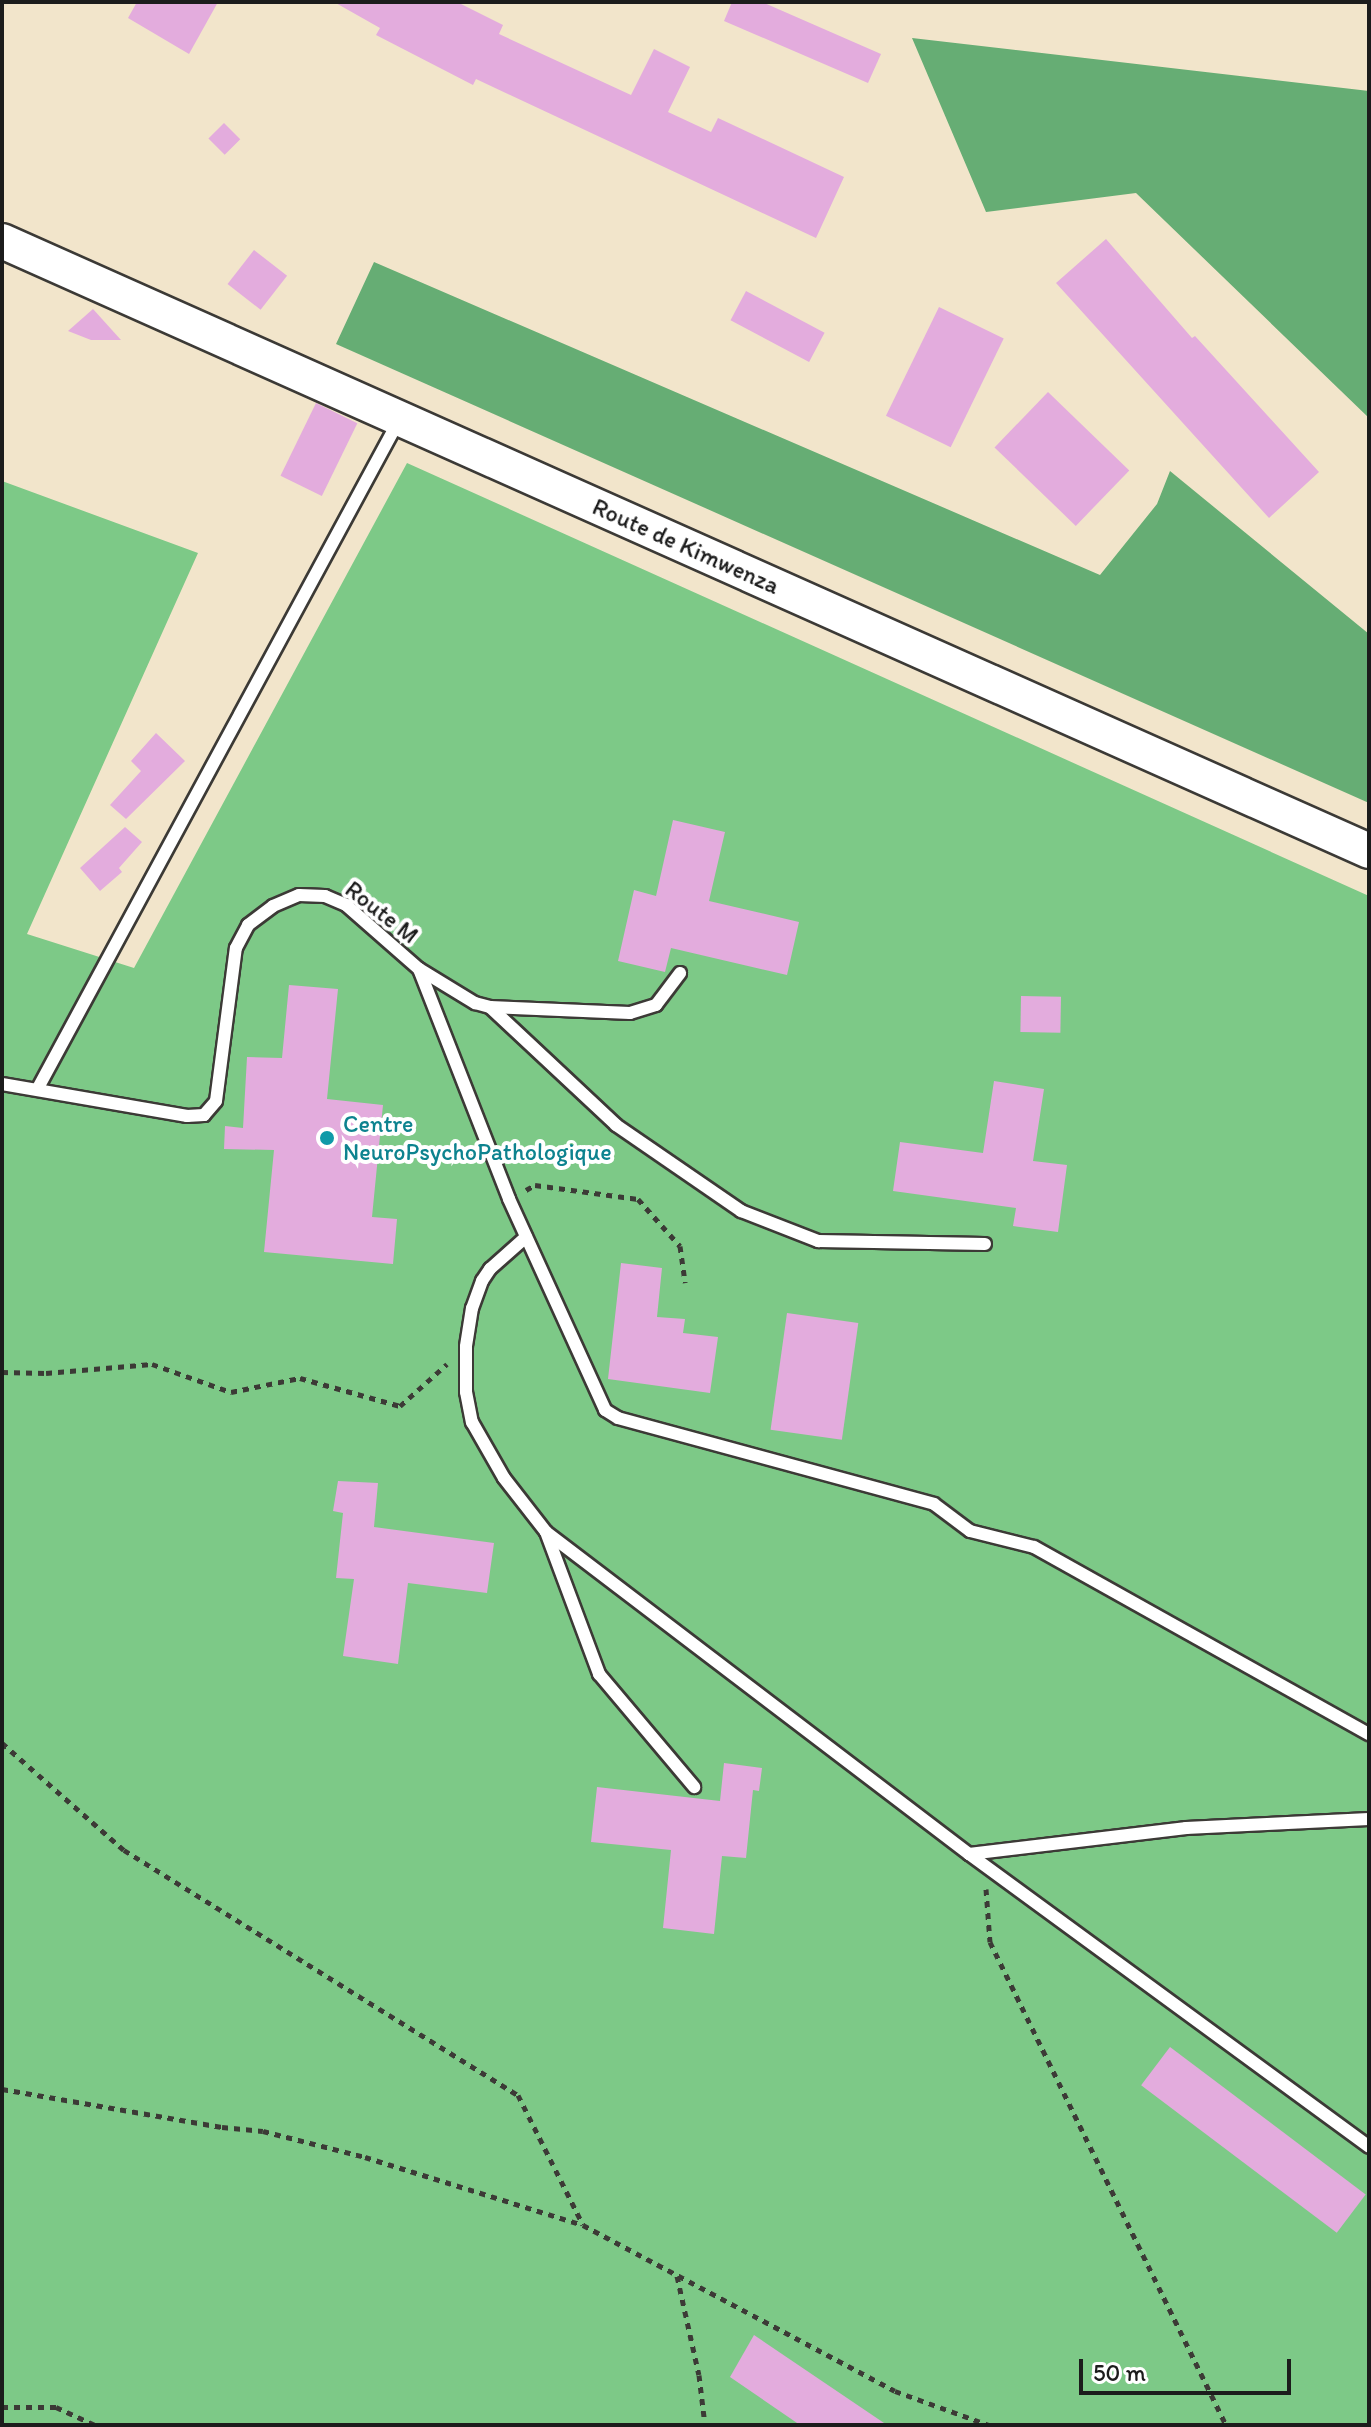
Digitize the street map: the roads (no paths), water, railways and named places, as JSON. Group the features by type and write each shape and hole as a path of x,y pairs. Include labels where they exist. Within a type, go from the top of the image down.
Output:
{"street":[{"name":"Route de Kimwenza","path":"2,241 1369,851"}],"lane":[{"path":"38,1088 399,420"},
{"name":"Route M","path":"2,1084 187,1116 204,1115 216,1101 236,948 248,925 273,906 299,895 325,896 346,905 419,969 475,1003 490,1007 630,1013 656,1005 680,973"},
{"path":"419,969 509,1199 605,1410 618,1418 934,1504 970,1531 1034,1547 1369,1734"},
{"path":"490,1007 616,1125 741,1211 818,1241 985,1244"},
{"path":"526,1237 490,1269 482,1281 472,1308 466,1347 466,1392 472,1422 504,1478 546,1532 969,1854 1369,2147"},
{"path":"546,1532 599,1674 694,1787"},
{"path":"969,1854 1186,1828 1369,1819"}],"place":[{"name":"Centre NeuroPsychoPathologique","path":"327,1138"}]}
